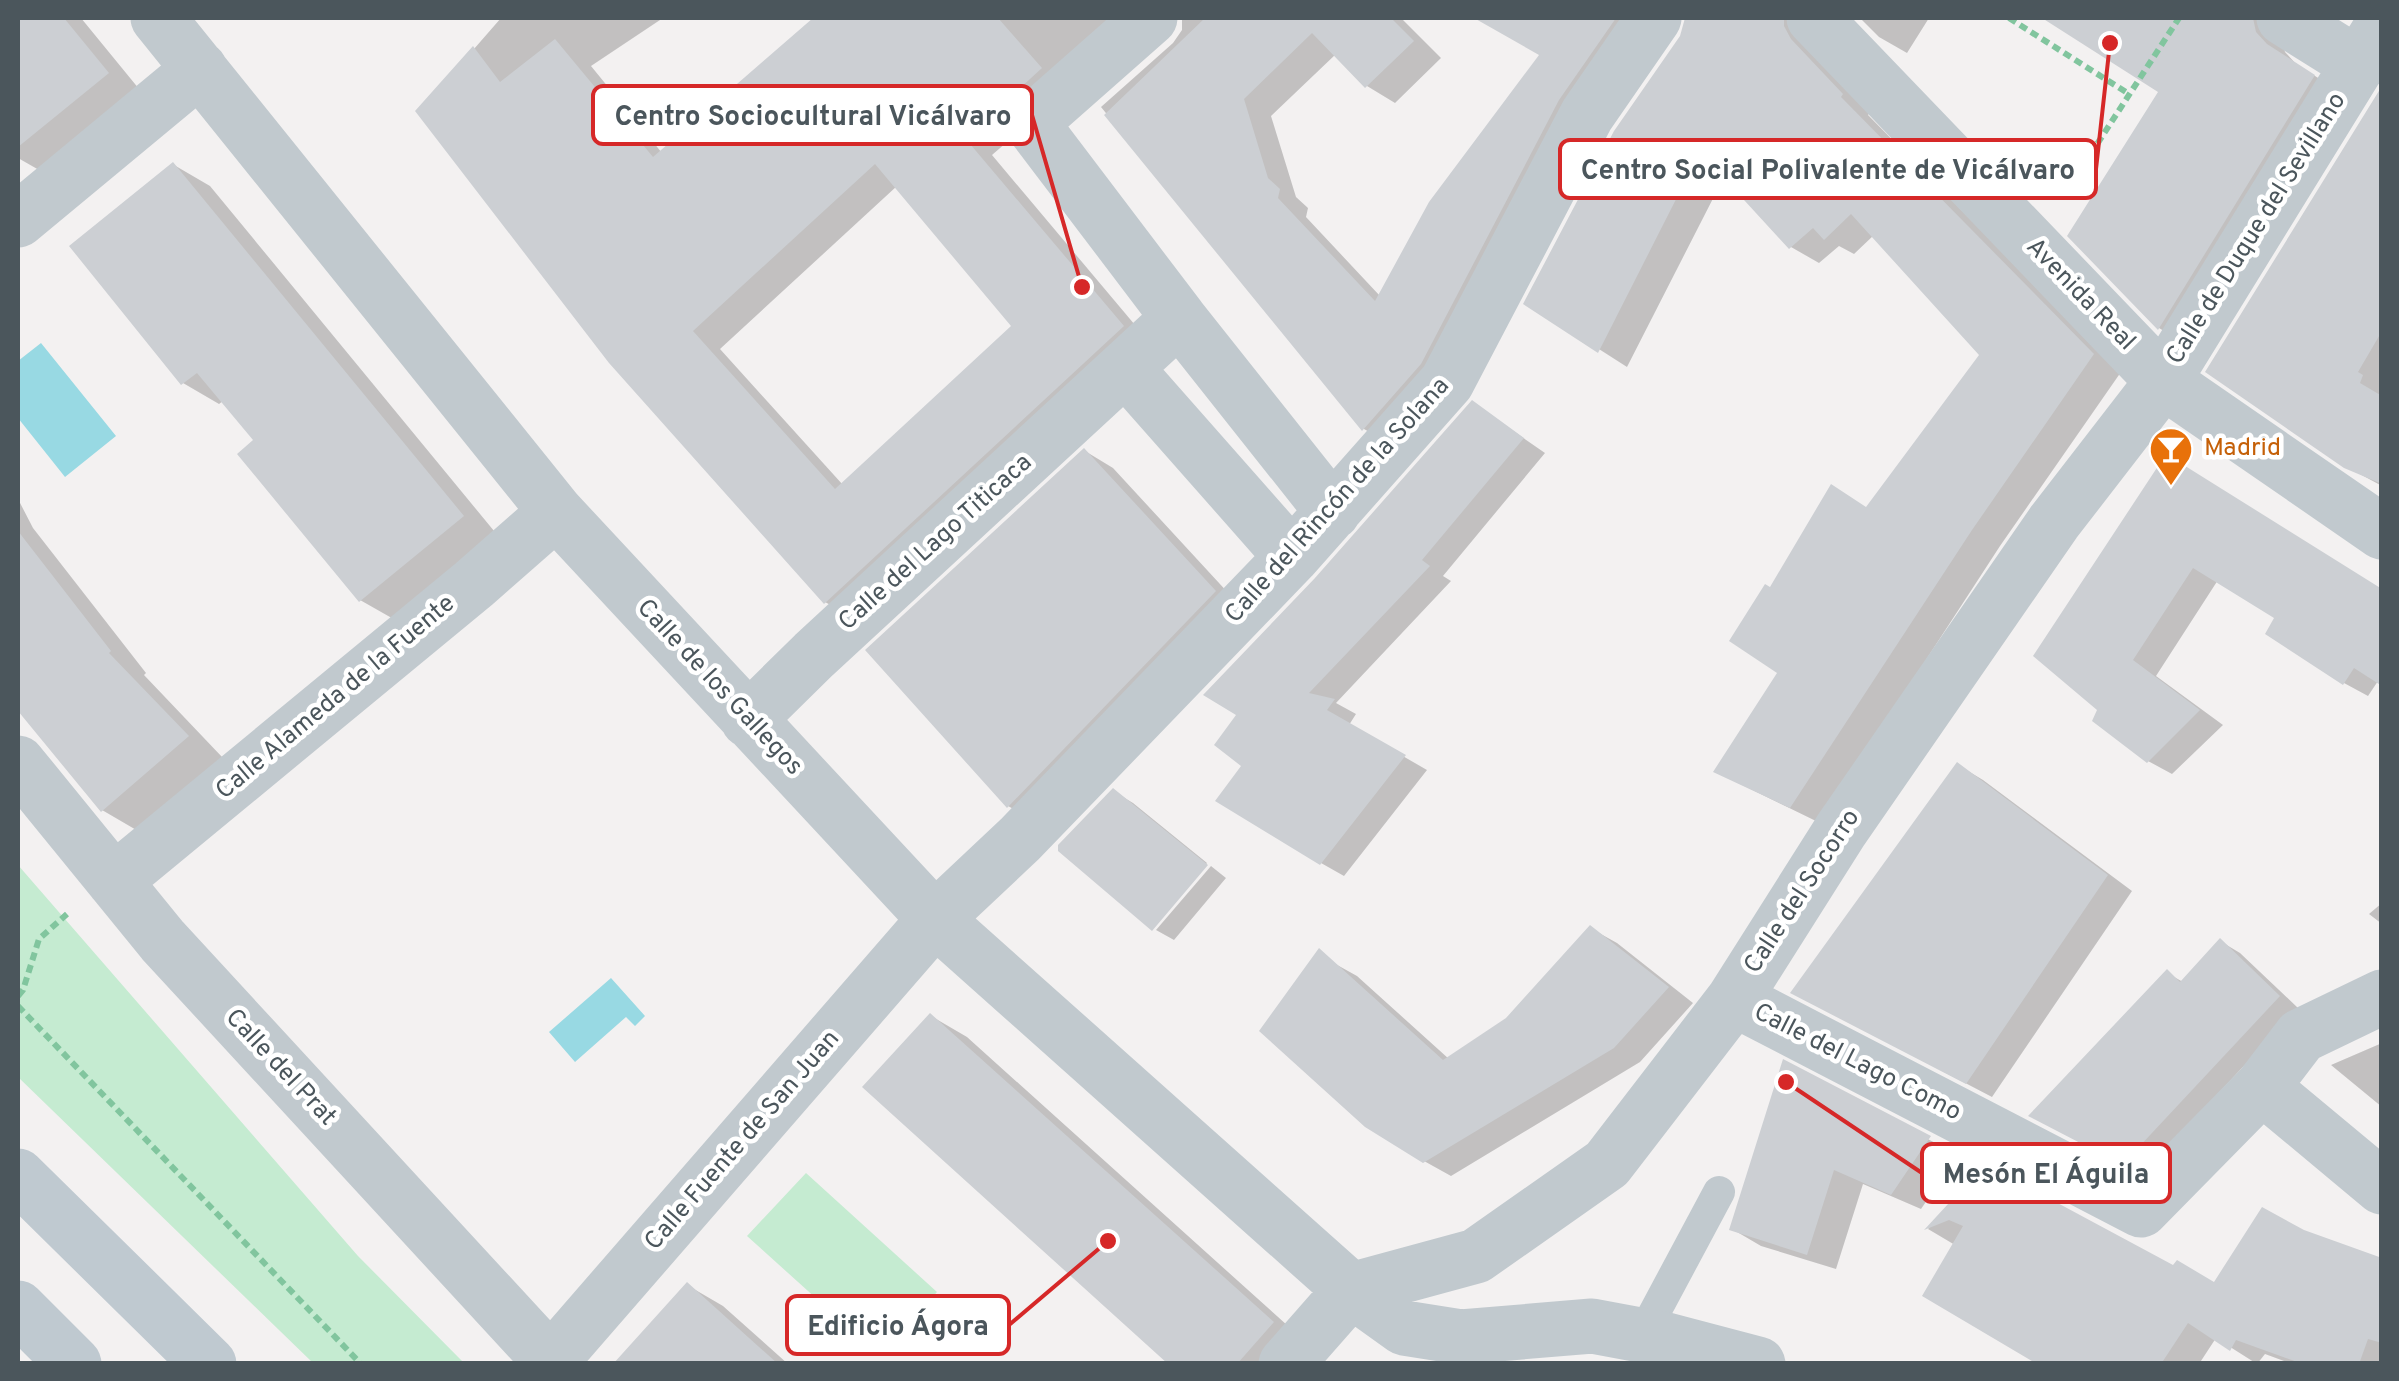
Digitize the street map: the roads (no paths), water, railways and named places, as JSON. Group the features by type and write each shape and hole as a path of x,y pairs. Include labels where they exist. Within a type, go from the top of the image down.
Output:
{"main road":[{"path":"18,1176 209,1364"},
{"path":"18,1308 74,1364"}],"street":[{"name":"Calle de los Gallegos","path":"158,18 556,512 748,720 935,919 1351,1290 1404,1328 1462,1336 1592,1326 1758,1364"},
{"path":"1150,18 1031,122 1333,512"},
{"name":"Calle del Rincón de la Solana","path":"935,919 1020,840 1292,558 1447,382 1587,115 1654,18"},
{"name":"Avenida Real","path":"1814,18 2163,381 2382,532"},
{"path":"2284,18 2370,46"},
{"name":"Calle de Duque del Sevillano","path":"2163,381 2370,46"},
{"path":"18,220 200,69"},
{"name":"Calle del Lago Titicaca","path":"748,720 1180,318"},
{"path":"1126,370 1292,558"},
{"name":"Calle del Socorro","path":"1351,1290 1476,1256 1607,1164 1734,999 1841,830 2054,522 2163,381"},
{"name":"Calle Alameda de la Fuente","path":"92,896 474,584 556,512"},
{"name":"Calle del Prat","path":"18,763 92,896 162,941 552,1362"},
{"name":"Calle Fuente de San Juan","path":"552,1362 935,919"},
{"path":"2382,997 2301,1036 2262,1088 2382,1187"},
{"name":"Calle del Lago Como","path":"1734,999 2141,1210 2262,1088"},
{"path":"1286,1364 1351,1290"}],"lane":[{"path":"1642,1336 1719,1192"}],"water":[{"path":"41,343 116,436 65,477 18,418 18,361"},
{"path":"611,978 645,1016 635,1026 626,1017 575,1062 549,1032"}],"place":[{"name":"Centro Social Polivalente de Vicálvaro","path":"2110,43"},
{"name":"Centro Sociocultural Vicálvaro","path":"1082,287"},
{"name":"Madrid","path":"2171,487"},
{"name":"Mesón El Águila","path":"1786,1082"},
{"name":"Edificio Ágora","path":"1108,1241"}]}
